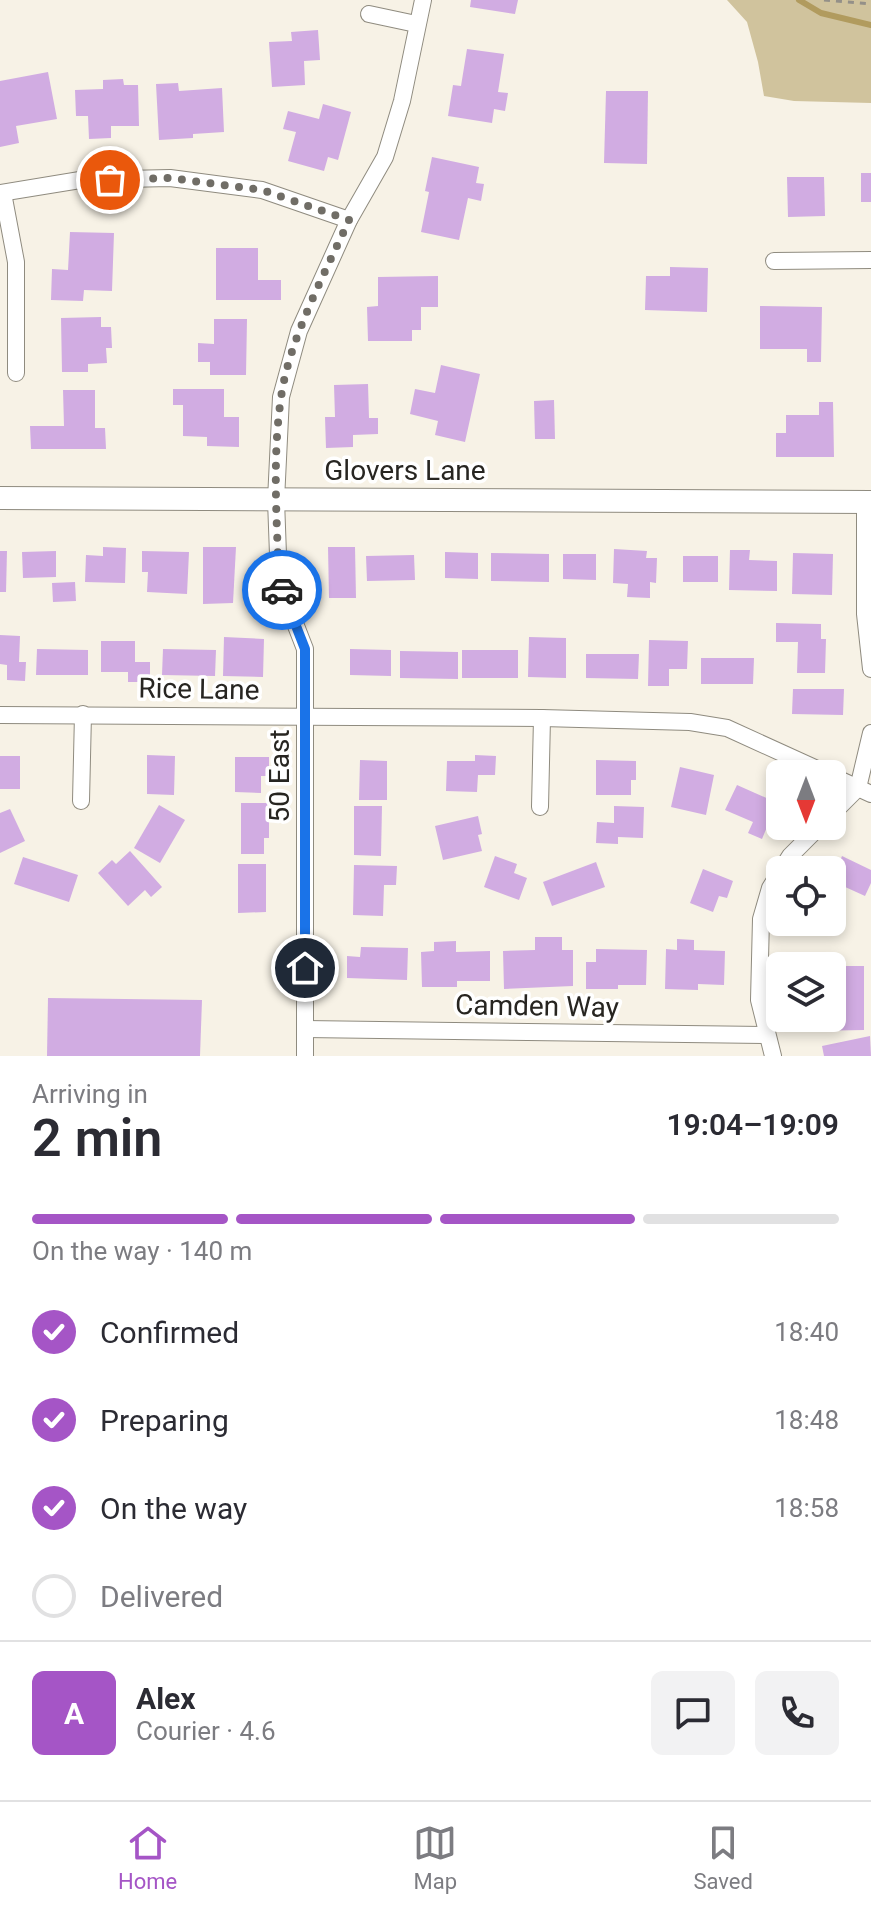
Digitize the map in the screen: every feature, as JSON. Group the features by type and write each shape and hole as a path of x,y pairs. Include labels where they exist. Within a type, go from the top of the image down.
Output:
{"street":[{"name":"50 East","path":"305,1056 305,649 279,582 276,500 281,397 299,331 349,220 385,157 402,101 423,0"},
{"path":"369,14 416,24"},
{"path":"16,373 16,262 2,193 80,180 170,178 262,190 349,220"},
{"path":"774,261 871,260"},
{"name":"Glovers Lane","path":"0,498 868,502"},
{"path":"868,502 865,614 871,669"},
{"path":"81,801 83,714"},
{"name":"Rice Lane","path":"0,715 542,718 690,722 727,728 797,760"},
{"path":"540,807 542,718"},
{"path":"846,804 864,791 871,733"},
{"path":"790,856 806,840"},
{"path":"766,902 761,919 759,1000 773,1056"},
{"name":"Camden Way","path":"305,1029 767,1035"}],"path":[{"path":"824,0 871,4"}],"shaded area":[{"path":"727,0 871,0 871,103 794,101 764,96 747,22"}],"building":[{"path":"471,0 518,0 515,14 470,7"},
{"path":"318,30 320,60 304,61 305,85 272,87 269,42 292,41 291,32"},
{"path":"467,49 504,54 498,92 508,93 505,111 494,109 492,123 448,116 453,85 461,86"},
{"path":"48,72 57,119 16,126 19,143 0,147 0,81"},
{"path":"123,79 124,85 138,85 139,126 111,126 111,138 89,139 88,116 76,116 75,90 103,89 103,80"},
{"path":"178,83 179,91 222,88 224,132 159,140 156,84"},
{"path":"606,91 648,91 647,164 604,163"},
{"path":"323,104 351,112 338,160 328,157 324,171 288,161 296,132 283,129 288,111 319,119"},
{"path":"432,157 479,167 476,183 484,184 481,201 468,198 459,240 421,232"},
{"path":"861,173 871,173 871,202 861,202"},
{"path":"787,177 824,177 825,216 788,217"},
{"path":"70,232 114,233 112,291 84,290 83,301 51,300 52,269 68,270"},
{"path":"216,248 258,248 258,280 281,280 281,300 216,300"},
{"path":"670,267 708,268 707,312 645,310 646,276 670,276"},
{"path":"438,276 438,307 421,307 421,330 412,330 412,341 368,341 367,307 378,306 378,277"},
{"path":"760,306 822,307 821,362 807,362 807,349 760,349"},
{"path":"101,317 101,327 111,327 112,348 106,348 107,363 88,364 88,372 62,372 61,318"},
{"path":"214,319 247,319 246,375 210,375 210,362 198,362 198,343 214,344"},
{"path":"441,365 480,374 465,442 435,435 438,421 410,414 415,389 435,393"},
{"path":"368,384 369,418 378,418 378,434 353,435 353,447 326,448 325,417 335,417 334,385"},
{"path":"173,389 224,389 224,417 239,417 239,447 207,446 207,437 183,436 183,405 173,405"},
{"path":"63,390 95,390 95,428 105,428 106,449 31,449 30,426 64,426"},
{"path":"554,400 555,439 535,439 534,401"},
{"path":"819,402 833,402 834,457 776,457 776,433 786,433 786,415 819,415"},
{"path":"103,547 126,548 125,583 85,582 86,555 103,556"},
{"path":"203,547 236,547 233,603 203,604"},
{"path":"328,547 355,547 356,598 329,598"},
{"path":"614,549 647,551 646,558 657,558 656,583 650,582 650,598 627,597 628,584 613,583"},
{"path":"730,550 750,550 749,560 777,561 777,591 729,590"},
{"path":"0,551 7,551 6,592 0,592"},
{"path":"56,551 56,577 23,578 22,552"},
{"path":"142,551 189,552 187,594 147,592 148,572 142,572"},
{"path":"445,552 478,553 478,579 445,578"},
{"path":"491,553 549,554 549,582 491,581"},
{"path":"793,553 833,554 832,595 792,594"},
{"path":"563,554 596,554 596,580 563,579"},
{"path":"414,555 415,580 367,581 366,556"},
{"path":"683,556 718,556 718,582 683,582"},
{"path":"75,582 76,601 53,602 52,583"},
{"path":"776,623 821,624 821,639 826,639 825,673 797,673 798,642 776,642"},
{"path":"0,635 20,636 19,662 26,662 25,681 7,680 7,665 0,664"},
{"path":"224,637 264,639 263,677 223,676"},
{"path":"529,637 566,638 566,678 528,677"},
{"path":"649,640 688,641 687,669 669,669 669,686 648,686"},
{"path":"101,641 135,641 135,662 150,662 150,682 128,682 128,672 101,672"},
{"path":"37,649 88,650 88,675 36,675"},
{"path":"163,649 216,650 215,676 162,675"},
{"path":"350,649 391,650 391,676 350,675"},
{"path":"462,650 518,650 518,678 462,678"},
{"path":"400,651 458,652 458,679 400,678"},
{"path":"586,654 639,654 638,679 586,678"},
{"path":"701,658 754,658 753,684 701,684"},
{"path":"793,689 844,689 843,715 792,714"},
{"path":"147,755 175,756 174,795 147,794"},
{"path":"475,755 496,756 495,775 478,775 477,792 446,791 447,761 475,761"},
{"path":"0,756 20,756 20,789 0,789"},
{"path":"235,757 269,757 269,776 261,776 261,793 235,792"},
{"path":"360,760 387,761 387,800 359,800"},
{"path":"596,760 636,761 636,780 631,780 631,795 596,795"},
{"path":"680,767 714,775 706,815 671,807"},
{"path":"737,785 766,798 766,829 762,839 748,833 753,822 725,810"},
{"path":"241,803 269,803 269,838 264,838 264,854 241,854"},
{"path":"159,805 185,820 160,863 134,848"},
{"path":"354,806 382,806 381,856 354,855"},
{"path":"614,806 644,807 643,838 618,837 618,844 596,843 597,822 614,823"},
{"path":"10,809 25,841 0,853 0,813"},
{"path":"478,816 482,851 443,860 435,826"},
{"path":"130,851 162,887 151,897 145,890 128,906 98,873 112,860 116,864"},
{"path":"495,856 517,864 514,873 527,878 519,900 484,887"},
{"path":"23,857 78,875 69,902 14,884"},
{"path":"846,858 871,870 871,883 865,896 846,887"},
{"path":"596,862 605,887 552,906 543,882"},
{"path":"238,864 266,864 266,912 238,913"},
{"path":"354,865 397,866 396,885 384,885 383,916 353,915"},
{"path":"703,869 733,881 727,898 719,896 713,912 690,903"},
{"path":"535,937 562,937 562,950 573,950 573,986 504,989 503,951 535,950"},
{"path":"677,939 694,940 694,950 725,951 724,985 698,984 698,990 665,989 666,949 677,950"},
{"path":"456,941 456,952 490,951 490,981 457,981 457,987 422,987 421,952 434,951 434,942"},
{"path":"361,947 408,948 407,980 347,978 347,956 360,957"},
{"path":"596,949 647,950 646,985 586,989 586,962 596,962"},
{"path":"846,966 864,966 864,1030 846,1030"},
{"path":"48,998 202,1000 200,1056 47,1056"},
{"path":"870,1036 871,1056 824,1056 822,1046"}],"waterway":[{"path":"799,0 821,13 871,25"}],"way so far":[{"path":"110,180 170,178 262,190 349,220 299,331 281,397 276,500 279,582 282,590"}],"route":[{"path":"282,590 305,649 305,968"}]}
